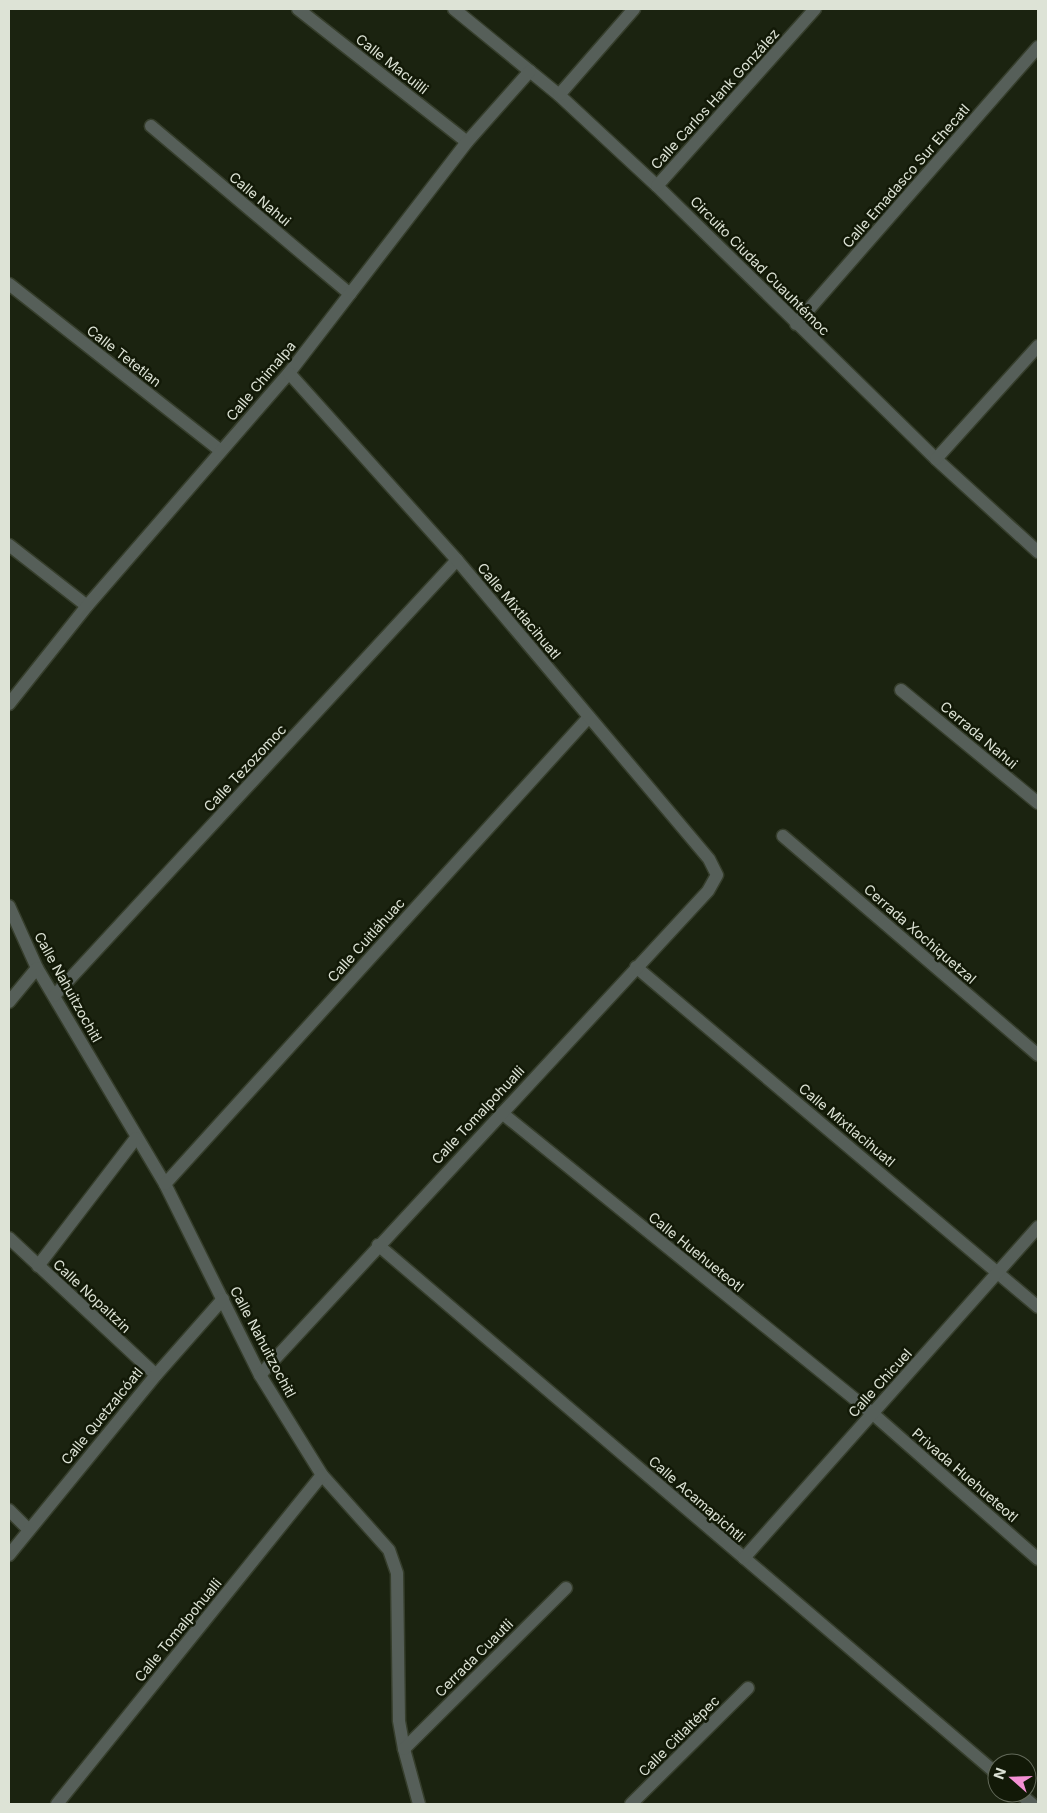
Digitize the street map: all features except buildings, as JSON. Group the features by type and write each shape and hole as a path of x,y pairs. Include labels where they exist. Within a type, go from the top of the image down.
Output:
{"street":[{"name":"Calle Macuilli","path":"298,9 467,142"},
{"name":"Circuito Ciudad Cuauhtémoc","path":"454,9 559,95 657,186 936,460 1038,552"},
{"path":"559,95 634,9"},
{"name":"Calle Carlos Hank González","path":"657,186 815,9"},
{"name":"Calle Emadasco Sur Ehecatl","path":"796,324 1038,47"},
{"name":"Calle Chimalpa","path":"9,704 87,606 289,373 467,142 530,71"},
{"name":"Calle Nahui","path":"150,126 350,294"},
{"name":"Calle Tetetlan","path":"9,284 221,451"},
{"path":"936,460 1038,346"},
{"name":"Calle Mixtlacihuatl","path":"289,373 457,560 709,859 717,875"},
{"path":"9,545 87,606"},
{"name":"Calle Tezozomoc","path":"54,996 457,560"},
{"name":"Cerrada Nahui","path":"901,690 1038,803"},
{"name":"Calle Cuitláhuac","path":"165,1184 589,717"},
{"name":"Cerrada Xochiquetzal","path":"783,836 1038,1055"},
{"name":"Calle Tomalpohualli","path":"260,1375 636,966 708,891 717,875"},
{"name":"Calle Nahuitzochitl","path":"9,906 37,968 165,1184 260,1375 322,1475 389,1550 397,1573 399,1721 404,1749 419,1804"},
{"name":"Calle Mixtlacihuatl","path":"636,966 1038,1306"},
{"path":"9,1002 37,968"},
{"name":"Calle Huehueteotl","path":"502,1113 872,1413"},
{"path":"38,1266 136,1138"},
{"name":"Calle Chicuel","path":"744,1558 1038,1227"},
{"name":"Calle Nopaltzin","path":"9,1238 156,1375"},
{"name":"Calle Acamapichtli","path":"378,1245 987,1765"},
{"name":"Calle Quetzalcóatl","path":"9,1556 156,1375 223,1299"},
{"name":"Privada Huehueteotl","path":"872,1413 1038,1559"},
{"name":"Calle Tomalpohualli","path":"57,1804 322,1475"},
{"path":"9,1510 29,1530"},
{"name":"Cerrada Cuautli","path":"404,1749 566,1588"},
{"name":"Calle Citlaltépec","path":"631,1804 748,1688"}]}
